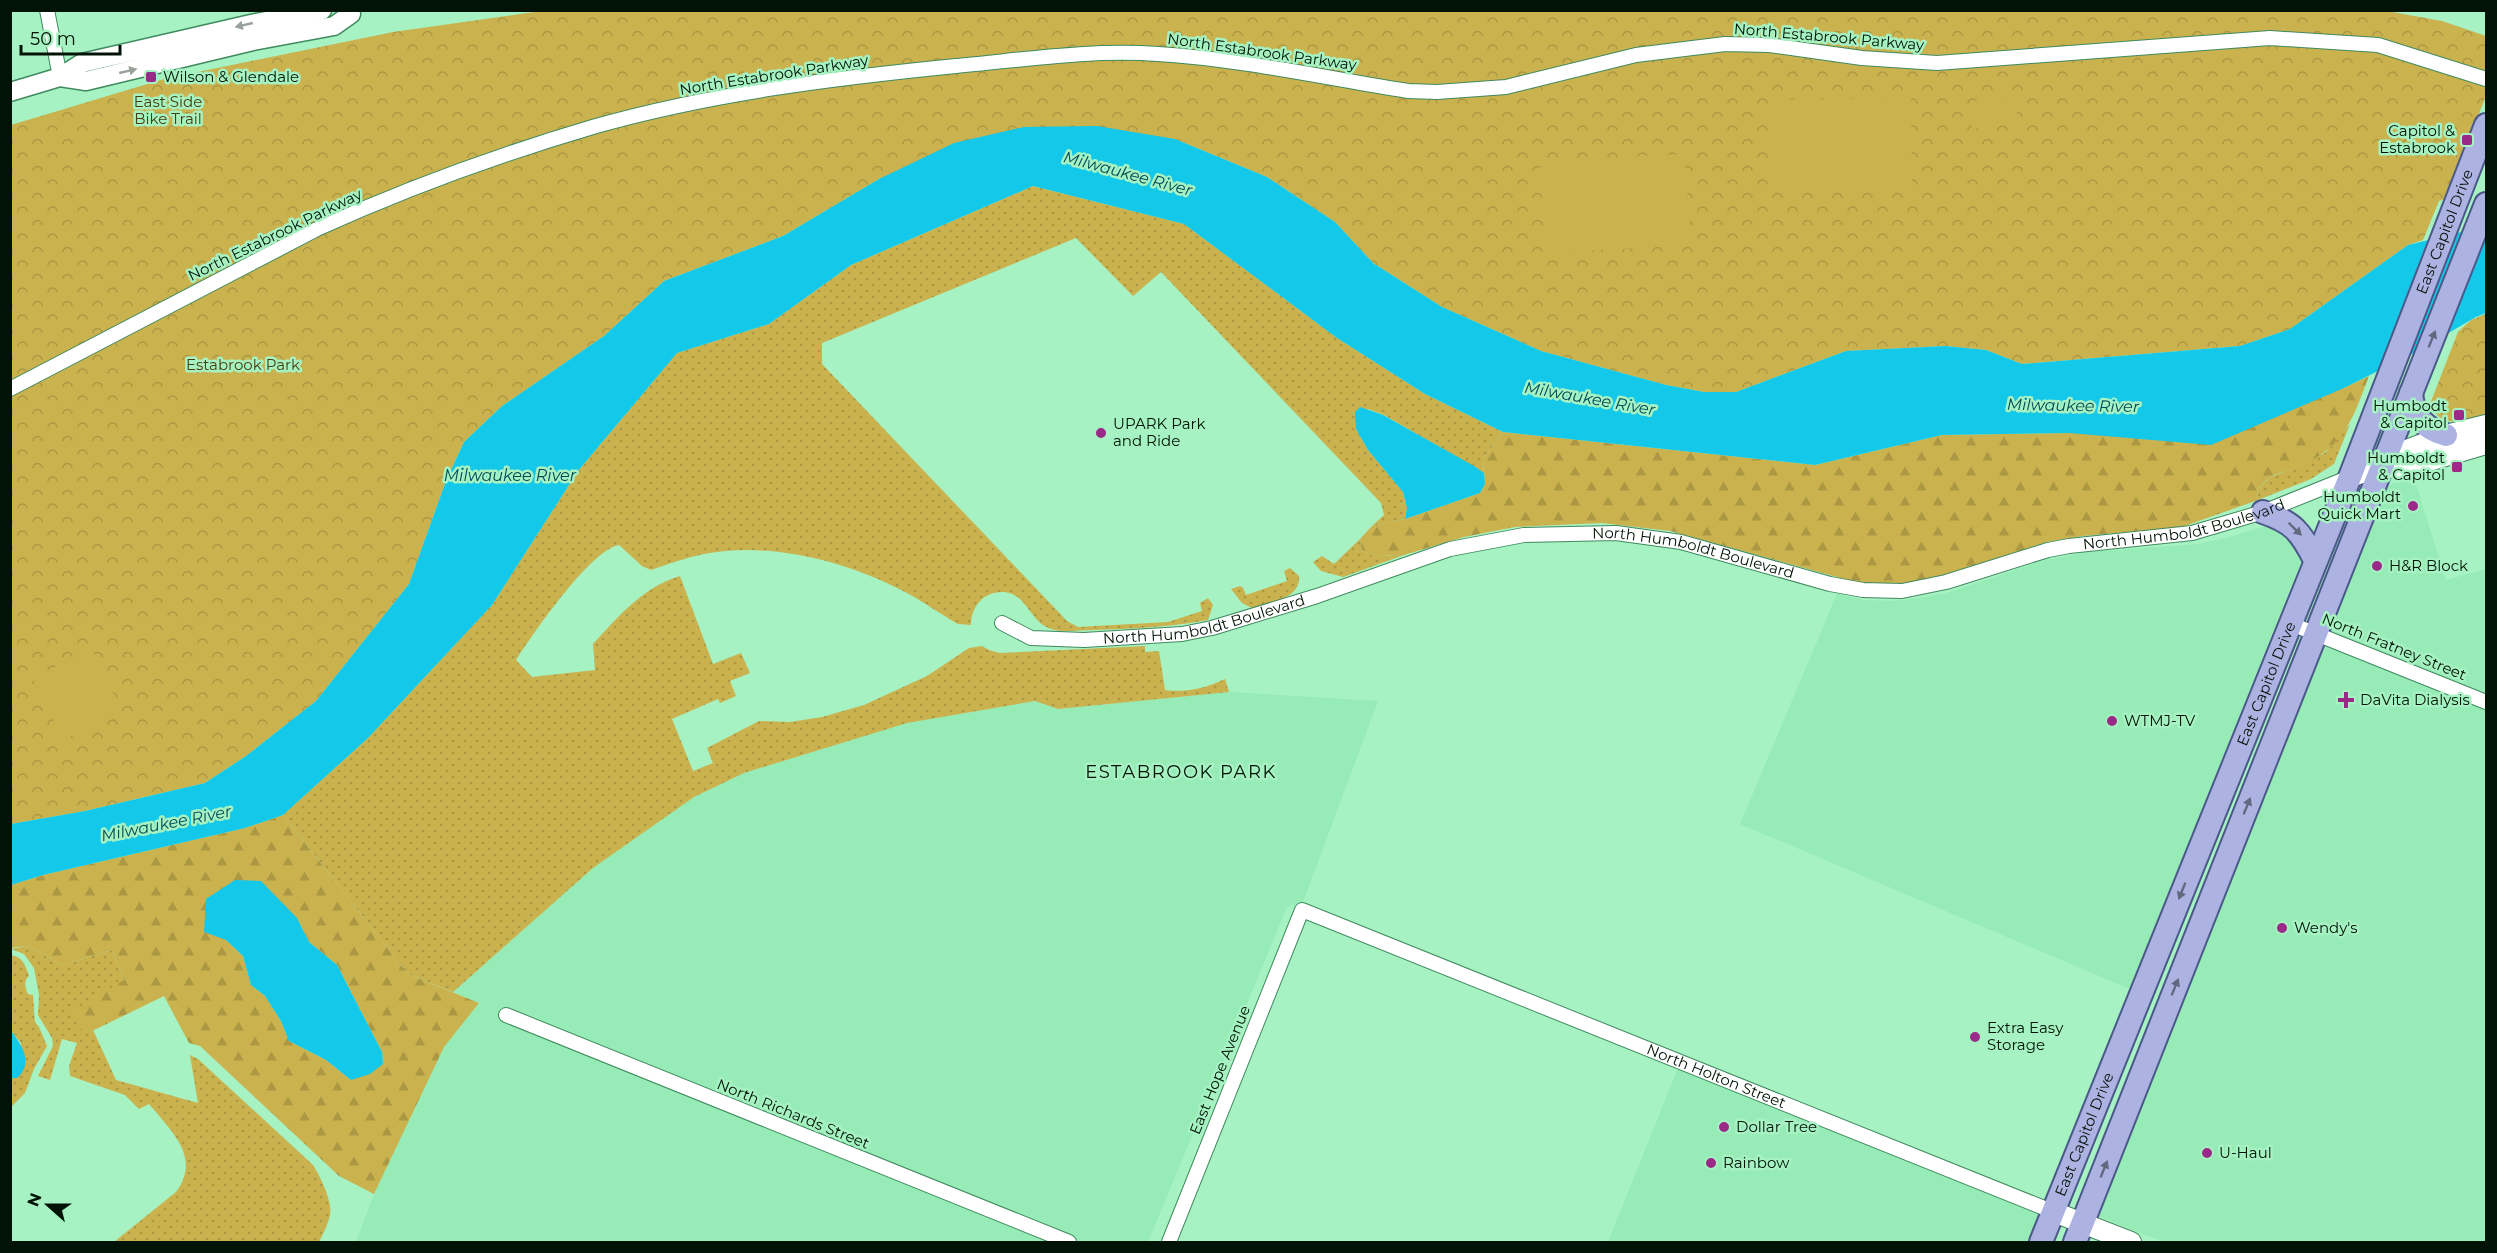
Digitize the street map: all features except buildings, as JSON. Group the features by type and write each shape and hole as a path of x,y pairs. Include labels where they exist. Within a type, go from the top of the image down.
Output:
{"main road":[{"name":"East Capitol Drive","path":"2042,1242 2289,623 2350,477 2487,125"},
{"name":"East Capitol Drive","path":"2078,1233 2487,204"},
{"path":"2411,393 2412,407 2418,418 2427,427 2446,435"},
{"name":"North Humboldt Boulevard","path":"2350,477 2382,466 2409,449 2446,435 2487,425"},
{"name":"North Humboldt Boulevard","path":"2382,466 2402,469 2487,444"},
{"path":"2263,512 2292,525 2304,539 2315,560"},
{"name":"North Holton Street","path":"2054,1212 2078,1233 2131,1242"}],"street":[{"path":"47,10 60,77"},
{"path":"10,92 60,77 82,63 322,10"},
{"path":"60,77 86,81 253,41 334,26 353,12"},
{"name":"North Estabrook Parkway","path":"10,389 317,230 355,212 485,161 598,126 711,100 872,75 1111,53 1157,54 1204,59 1408,92 1437,92 1506,87 1636,55 1725,44 1769,45 1862,58 1937,63 2270,38 2378,45 2487,79"},
{"name":"North Humboldt Boulevard","path":"1002,623 1031,638 1084,640 1182,634 1212,628 1307,599 1450,549 1524,535 1616,533 1681,542 1830,584 1863,590 1902,591 1946,582 2048,550 2192,533 2263,512 2350,477"},
{"name":"North Fratney Street","path":"2289,623 2487,702"},
{"name":"North Holton Street","path":"1302,910 2054,1212"},
{"name":"East Hope Avenue","path":"1169,1242 1302,910"},
{"name":"North Richards Street","path":"506,1015 1069,1242"}],"shaded area":[{"path":"2414,478 2446,580 2486,569 2486,1242 2164,1242 2095,1215 2387,485"},
{"path":"2269,525 2284,526 2302,559 2130,989 1740,824 1837,594 1864,600 1894,601 1919,598 1946,593 2046,560 2089,552 2199,544"},
{"path":"1229,692 1378,701 1303,902 1287,907 1148,1242 356,1242 374,1194 444,1047 479,1003 453,992 593,868 694,797 744,773 907,723 1036,701 1058,709"},
{"path":"1680,1063 2054,1212 2041,1242 1608,1242"}],"green space":[{"name":"Estabrook Park","path":"548,10 2381,10 2442,21 2486,36 2486,96 2445,199 2439,201 2423,240 2408,245 2290,329 2240,346 2022,364 1986,350 1945,346 1846,351 1736,392 1704,392 1666,385 1541,351 1442,307 1373,263 1335,222 1267,177 1175,139 879,179 783,236 664,281 604,336 502,406 464,442 446,481 409,584 316,701 246,756 205,783 85,811 11,824 11,125 164,79 393,32"},
{"path":"2015,97 2018,124 1972,129 1969,102"},
{"path":"1911,98 1912,187 1770,190 1769,100"},
{"path":"1684,154 1692,245 1545,253 1540,162"},
{"path":"1033,186 1184,224 1337,338 1425,394 1503,432 1483,459 1484,473 1384,415 1368,409 1356,429 1368,450 1403,492 1407,508 1405,519 1372,526 1384,515 1381,503 1161,272 1133,296 1076,238 822,343 822,364 1067,621 1078,627 1168,622 1202,611 1200,603 1208,598 1213,605 1208,620 1136,628 1056,630 1038,620 1017,597 1002,592 989,595 979,602 973,612 971,625 958,624 895,587 850,568 826,561 777,552 728,551 704,554 651,570 642,566 619,545 607,550 578,577 548,614 516,660 532,677 595,670 593,644 622,613 643,595 654,587 680,576 713,664 741,653 750,673 730,681 736,696 720,703 718,699 672,719 693,771 713,763 707,748 759,721 790,722 822,717 864,705 927,676 969,648 982,646 1000,653 1145,646 1145,652 1159,651 1165,690 1196,689 1225,679 1229,692 1058,709 1035,701 907,723 744,773 694,797 593,868 453,992 408,974 283,815 368,738 492,605 578,471 677,353 769,324 851,265"},
{"path":"2486,314 2486,414 2462,421 2447,421 2440,418 2430,404 2458,332 2471,320"},
{"path":"2369,376 2352,418 2338,440 2316,458 2297,468 2270,477 2257,490 2258,500 2182,527 2083,536 2047,542 1962,570 1916,582 1889,585 1855,582 1670,531 1602,523 1515,527 1464,537 1404,555 1375,556 1362,551 1360,539 1372,526 1405,519 1480,493 1485,484 1483,459 1503,432 1815,465 1942,435 2069,433 2344,388"},
{"path":"2350,424 2334,464 2311,479 2258,500 2257,490 2270,477 2301,466 2326,452"},
{"path":"1360,539 1362,551 1375,556 1404,555 1343,577 1321,571 1313,562 1322,556 1334,564"},
{"path":"1290,568 1299,576 1298,584 1289,595 1275,602 1252,608 1242,603 1231,589 1240,586 1246,595 1287,581 1284,571"},
{"path":"91,649 121,710 63,740 33,678"},
{"path":"283,815 408,974 479,1003 444,1047 374,1194 339,1176 200,1046 189,1043 164,996 84,1035 71,1012 124,980 112,950 62,965 28,946 11,948 11,885 43,875 245,828","holes":["297,918 309,942 337,965 382,1052 383,1064 351,1080 326,1060 289,1041 281,1021 265,996 251,985 243,956 226,940"]},
{"path":"28,946 62,965 112,950 124,980 84,1034 93,1030 116,1080 198,1103 190,1055 198,1059 313,1165 330,1203 330,1215 319,1242 114,1242 176,1192 186,1167 185,1156 174,1134 149,1104 139,1109 125,1095 70,1076 69,1066 77,1043 62,1039 50,1080 38,1076 53,1046 52,1038 38,1015 39,995 34,968 24,954 11,949"},
{"path":"11,955 21,960 26,968 29,976 25,982 26,989 28,994 33,995 35,1022 47,1046 34,1069 25,1093 11,1107 11,1078 17,1078 21,1043 11,1031"}],"water":[{"name":"Milwaukee River","path":"1097,126 1175,139 1267,177 1335,222 1373,263 1442,307 1541,351 1666,385 1704,392 1736,392 1846,351 1945,346 1986,350 2022,364 2240,346 2290,329 2408,245 2486,226 2486,313 2344,388 2211,445 2069,433 1942,435 1815,465 1503,432 1425,394 1337,338 1184,224 1033,186 851,265 769,324 677,353 578,471 492,605 368,738 283,815 245,828 43,875 11,885 11,824 85,811 205,783 246,756 316,701 409,584 446,481 464,442 502,406 604,336 664,281 783,236 879,179 954,143 1024,127"},
{"path":"1360,407 1383,415 1484,473 1485,484 1480,493 1405,519 1407,508 1403,492 1368,450 1356,429 1355,412"},
{"path":"235,880 261,881 297,918 309,942 337,965 382,1052 383,1064 370,1074 351,1080 326,1060 289,1041 281,1021 265,996 251,985 243,956 226,940 204,932 206,899"},
{"path":"11,1031 25,1054 25,1066 17,1078 11,1078"}],"place":[{"name":"Wilson & Glendale","path":"151,77"},
{"name":"Capitol & Estabrook","path":"2467,140"},
{"name":"Humbodt & Capitol","path":"2459,415"},
{"name":"UPARK Park and Ride","path":"1101,433"},
{"name":"Humboldt & Capitol","path":"2457,467"},
{"name":"Humboldt Quick Mart","path":"2413,506"},
{"name":"H&R Block","path":"2377,566"},
{"name":"DaVita Dialysis","path":"2346,700"},
{"name":"WTMJ-TV","path":"2112,721"},
{"name":"Wendy's","path":"2282,928"},
{"name":"Extra Easy Storage","path":"1975,1037"},
{"name":"Dollar Tree","path":"1724,1127"},
{"name":"U-Haul","path":"2207,1153"},
{"name":"Rainbow","path":"1711,1163"}],"district":[{"name":"ESTABROOK PARK","path":"1181,772"}],"park label":[{"name":"East Side Bike Trail","path":"168,110"}]}
